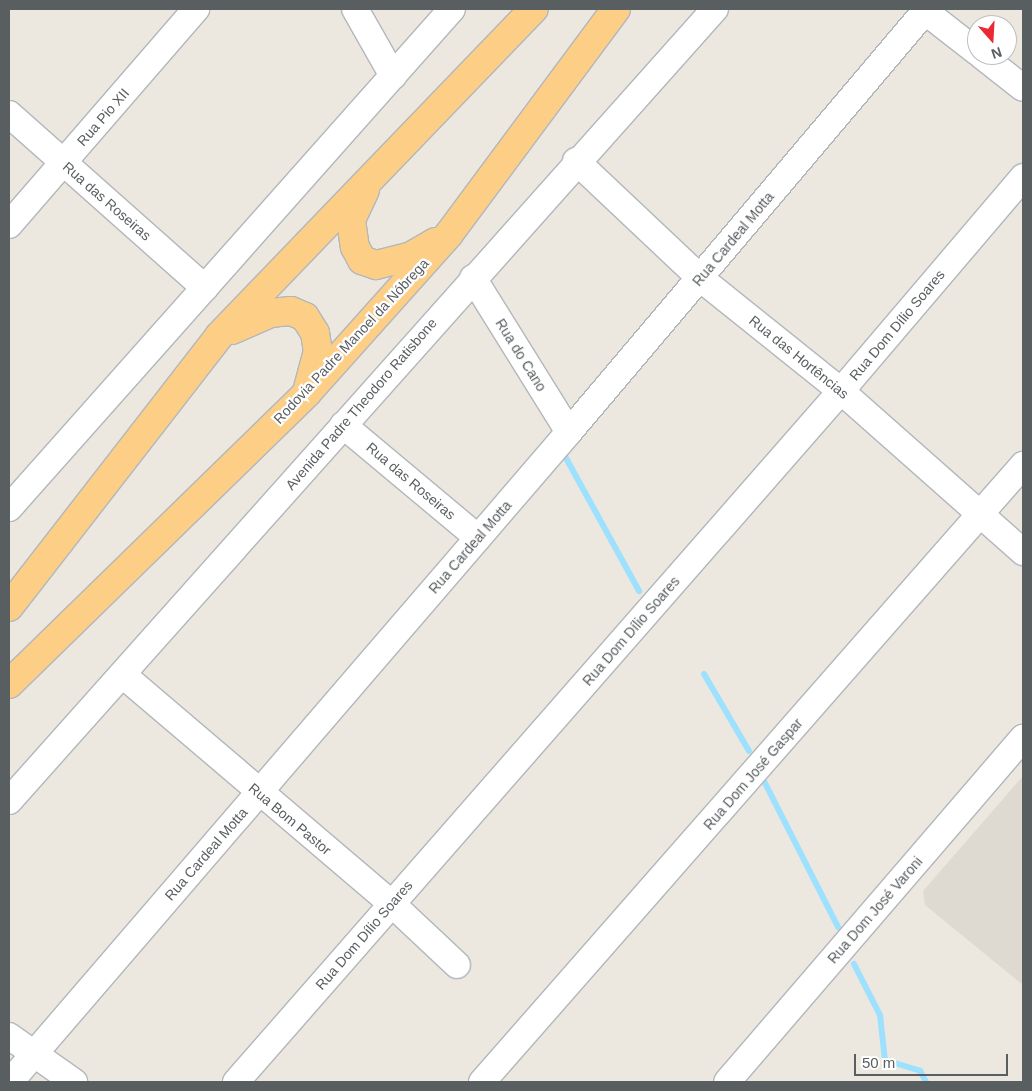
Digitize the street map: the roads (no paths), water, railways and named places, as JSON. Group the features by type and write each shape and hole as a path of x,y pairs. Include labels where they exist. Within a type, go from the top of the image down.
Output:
{"highway":[{"path":"9,607 219,336 375,171 534,9"},
{"name":"Rodovia Padre Manoel da Nóbrega","path":"9,684 307,393 449,234 616,9"},
{"path":"375,171 351,220 355,247 362,260 376,265 412,256 449,234"},
{"path":"219,336 271,313 291,311 304,317 315,333 318,351 307,393"}],"street":[{"name":"Rua Pio XII","path":"9,225 196,9"},
{"path":"356,9 392,76"},
{"path":"9,508 452,9"},
{"name":"Avenida Padre Theodoro Ratisbone","path":"9,801 123,675 576,161 715,9"},
{"path":"925,10 967,44"},
{"name":"Rua Cardeal Motta","path":"10,1082 569,432 925,10"},
{"path":"994,65 1023,88"},
{"name":"Rua das Roseiras","path":"9,114 205,288"},
{"name":"Rua das Hortências","path":"576,161 700,278 841,391 1023,552"},
{"name":"Rua Dom Dílio Soares","path":"236,1082 841,391 1023,177"},
{"name":"Rua do Cano","path":"473,278 569,432"},
{"name":"Rua das Roseiras","path":"343,425 478,538"},
{"name":"Rua Dom José Gaspar","path":"482,1082 1023,464"},
{"name":"Rua Bom Pastor","path":"123,675 392,904 457,965"},
{"name":"Rua Dom José Varoni","path":"727,1082 1023,738"},
{"path":"9,1036 33,1055 74,1082"}],"waterway":[{"path":"566,458 639,591"},
{"path":"704,674 749,751"},
{"path":"763,779 838,927"},
{"path":"854,964 880,1015 885,1060 920,1071 926,1082"}]}
